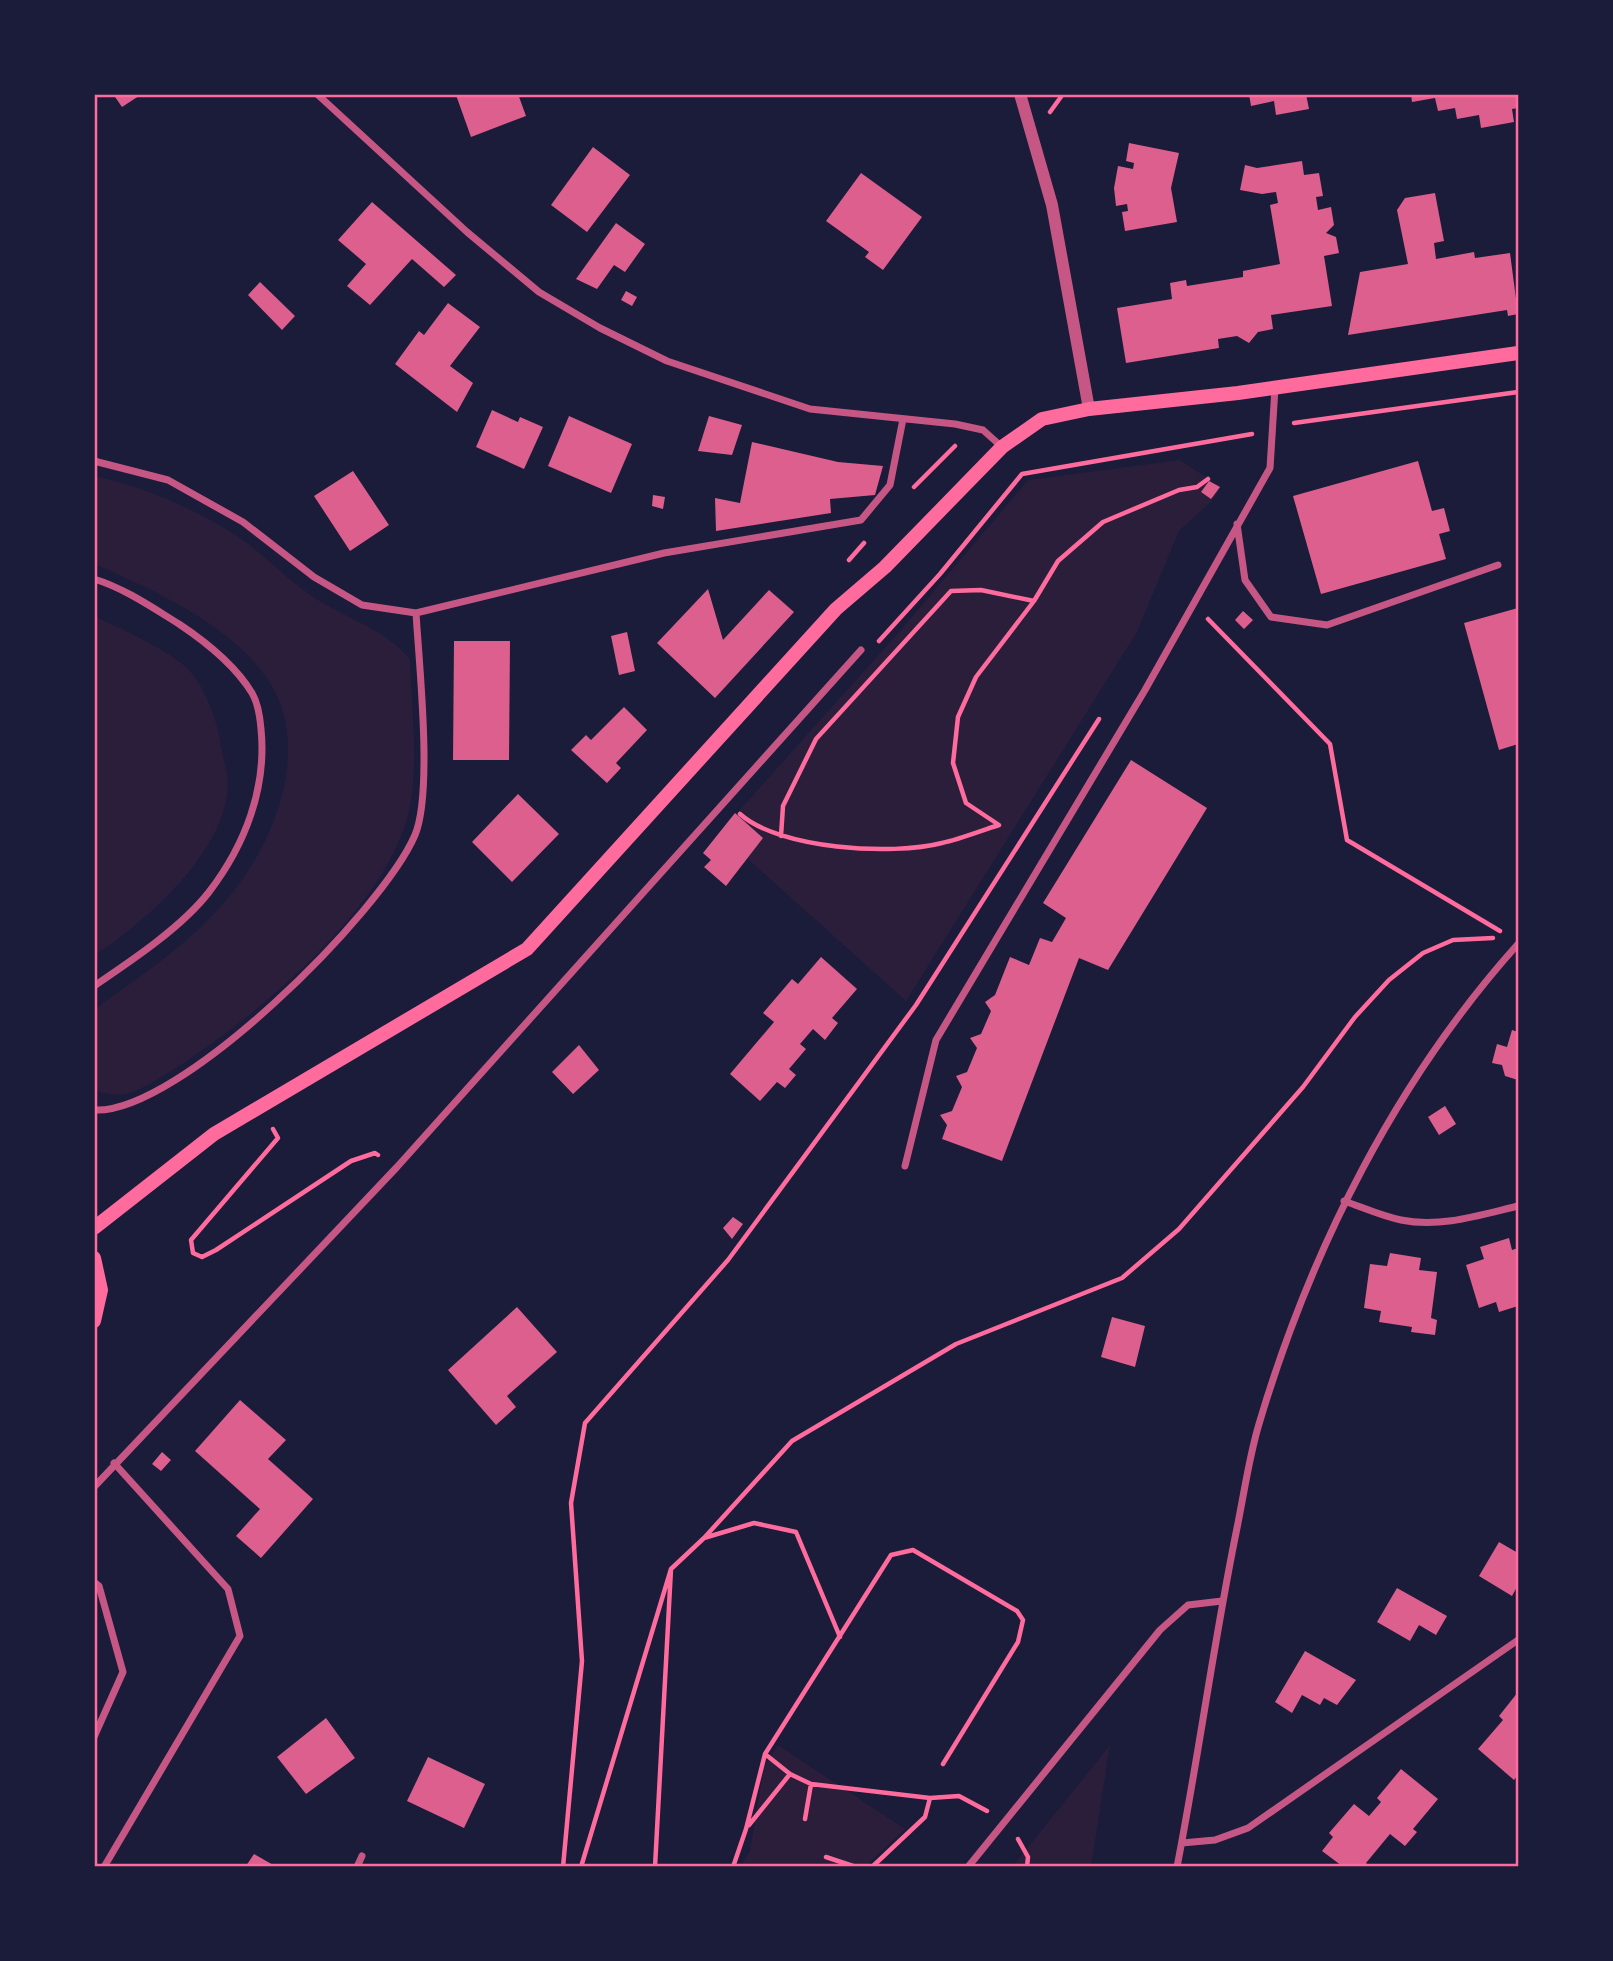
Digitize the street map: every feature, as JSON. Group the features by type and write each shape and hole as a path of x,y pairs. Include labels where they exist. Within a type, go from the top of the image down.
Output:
{"main road":[{"path":"94,1228 214,1134 527,949 836,608 885,567 1002,447 1042,419 1089,409 1275,388 1518,354"},
{"path":"94,1258 101,1290 94,1321"}],"street":[{"path":"317,94 467,232 528,283 600,328 667,361 810,409 982,430 1002,447"},
{"path":"1020,94 1052,205 1089,409"},
{"path":"905,1166 936,1040 1194,605 1270,468 1275,388"},
{"path":"94,461 168,480 243,523 314,577 362,605 416,613 664,552 861,520 890,485 903,419"},
{"path":"1237,524 1245,580 1271,617 1327,625 1498,565"},
{"path":"94,579 150,606 194,634 218,654 253,695 264,753 257,802 239,846 208,893 169,930 94,986"},
{"path":"94,1110 129,1106 201,1062 251,1023 297,984 356,923 387,881 416,834 423,798 416,613"},
{"path":"94,1487 397,1167 861,650"},
{"path":"1177,1867 1222,1601 1258,1426 1288,1338 1344,1201 1388,1122 1475,992 1518,944"},
{"path":"1344,1201 1401,1220 1431,1222 1462,1220 1518,1206"},
{"path":"104,1867 240,1636 228,1589 114,1463"},
{"path":"94,1582 99,1587 123,1672 94,1737"},
{"path":"968,1867 1160,1630 1188,1605 1222,1601"},
{"path":"1182,1843 1215,1840 1248,1828 1518,1640"},
{"path":"357,1867 362,1856"}],"path":[{"path":"1295,423 1518,392"},
{"path":"861,650 881,639 1022,474 1239,437"},
{"path":"736,811 754,827 810,844 882,848 940,844 999,825 966,803 953,763 958,718 976,677 1034,601 1058,561 1103,522 1179,490 1197,487 1208,479"},
{"path":"780,836 783,806 816,739 951,591 981,590 1034,601"},
{"path":"1194,605 1330,744 1347,840 1507,935"},
{"path":"563,1867 582,1661 571,1503 585,1423 728,1260 908,1016 1091,727 1109,709"},
{"path":"581,1867 671,1569 704,1538 792,1441 956,1344 1122,1278 1179,1229 1295,1097 1355,1017 1389,980 1423,953 1453,940 1499,939"},
{"path":"261,1106 278,1138 191,1240 193,1253 202,1257 216,1250 351,1161 375,1153 397,1167"},
{"path":"704,1538 754,1523 796,1532 840,1638"},
{"path":"733,1867 747,1829 765,1754 891,1555 913,1550 1017,1611 1023,1620 1018,1642 943,1764"},
{"path":"655,1867 671,1569"},
{"path":"765,1754 790,1774 811,1784 930,1798 959,1796 1006,1820 1028,1857 1027,1867"},
{"path":"747,1829 790,1774"},
{"path":"805,1819 811,1784"},
{"path":"872,1867 925,1817 930,1798"},
{"path":"826,1857 856,1867"}],"shaded area":[{"path":"1180,460 1221,487 1213,500 1179,531 1137,632 906,1001 719,833 900,631 1028,480"},
{"path":"95,476 150,492 204,516 247,543 312,596 376,631 400,648 410,659 413,720 413,784 406,822 392,857 343,926 313,958 246,1018 162,1077 141,1089 122,1095 95,1091 95,1009 149,970 202,926 248,871 263,845 284,788 288,759 287,730 280,702 266,677 231,640 165,597 95,564"},
{"path":"94,616 163,651 195,677 215,719 228,783 224,809 214,834 181,882 138,923 95,955"},
{"path":"778,1745 905,1829 866,1866 740,1867 750,1851 764,1767"},
{"path":"1110,1745 1091,1866 1013,1866"}],"building":[{"path":"113,94 142,94 122,107"},
{"path":"518,94 526,116 471,137 456,95"},
{"path":"1249,94 1306,94 1309,109 1276,115 1274,101 1251,106"},
{"path":"1411,94 1518,94 1518,108 1512,109 1514,122 1481,128 1479,115 1457,119 1455,108 1438,111 1435,98 1412,102"},
{"path":"1129,143 1179,153 1171,188 1177,222 1125,231 1122,212 1128,211 1127,204 1116,206 1114,188 1118,166 1133,169 1134,163 1126,161"},
{"path":"593,147 630,175 587,232 551,205"},
{"path":"1302,161 1304,175 1319,173 1323,196 1316,197 1318,210 1331,207 1334,225 1326,233 1336,237 1339,253 1324,256 1332,306 1271,315 1273,329 1258,332 1249,343 1237,336 1218,339 1219,348 1126,363 1117,308 1172,299 1170,283 1186,280 1187,286 1243,277 1243,271 1280,264 1270,205 1278,203 1276,192 1262,194 1240,190 1245,165 1257,168"},
{"path":"861,173 922,217 883,270 865,257 869,252 826,221"},
{"path":"1435,193 1444,241 1434,243 1436,259 1474,252 1475,258 1510,253 1518,314 1508,316 1507,310 1348,335 1360,272 1408,264 1397,210 1405,198"},
{"path":"372,202 456,275 444,287 412,259 370,305 347,286 366,264 338,240"},
{"path":"616,223 645,244 625,272 614,265 597,289 576,279"},
{"path":"260,282 295,316 282,330 248,295"},
{"path":"626,291 637,297 632,306 621,300"},
{"path":"448,303 480,327 450,366 473,383 457,412 395,364 419,331 424,335"},
{"path":"492,410 518,422 520,417 543,427 524,469 476,447"},
{"path":"569,416 632,444 611,493 548,466"},
{"path":"709,416 742,425 732,455 698,451"},
{"path":"752,442 838,462 883,466 875,495 830,499 831,513 716,531 715,498 740,503"},
{"path":"1418,461 1432,511 1444,508 1450,531 1439,534 1446,559 1321,594 1293,496"},
{"path":"353,471 389,525 350,551 314,496"},
{"path":"1209,481 1220,487 1211,499 1201,492"},
{"path":"653,495 665,497 663,509 652,506"},
{"path":"708,589 723,640 769,590 794,612 715,698 657,643"},
{"path":"1518,608 1518,744 1499,750 1464,623"},
{"path":"1243,611 1253,620 1244,629 1235,620"},
{"path":"627,632 635,671 619,675 611,636"},
{"path":"454,641 510,641 509,760 453,760"},
{"path":"624,707 647,730 616,763 621,768 607,783 571,750 586,735 591,740"},
{"path":"1131,760 1207,808 1108,970 1079,958 1002,1161 942,1139 947,1125 940,1115 952,1111 962,1087 956,1076 967,1072 977,1048 970,1038 981,1034 991,1011 985,1002 995,995 1010,957 1029,965 1040,938 1052,942 1066,918 1043,903"},
{"path":"518,794 559,834 512,882 472,842"},
{"path":"735,813 763,838 726,886 704,867 711,860 703,853"},
{"path":"821,957 857,989 832,1018 838,1023 825,1040 813,1029 800,1044 806,1049 789,1069 796,1075 785,1088 777,1082 760,1101 730,1074 774,1022 763,1013 792,979 798,984"},
{"path":"1512,1030 1518,1032 1518,1080 1505,1076 1502,1065 1492,1063 1497,1044 1507,1047"},
{"path":"579,1045 599,1070 573,1094 552,1072"},
{"path":"1445,1106 1456,1124 1439,1135 1428,1117"},
{"path":"733,1217 743,1224 732,1239 723,1228"},
{"path":"1509,1238 1512,1250 1518,1248 1518,1306 1499,1312 1496,1302 1479,1308 1466,1265 1484,1259 1480,1247"},
{"path":"1390,1253 1421,1258 1419,1270 1437,1272 1431,1318 1437,1320 1435,1335 1411,1332 1412,1327 1379,1322 1381,1311 1364,1308 1370,1264 1387,1266"},
{"path":"517,1307 557,1352 507,1396 516,1407 496,1425 448,1370"},
{"path":"1112,1317 1145,1326 1135,1367 1101,1357"},
{"path":"240,1400 286,1440 268,1459 313,1499 261,1558 236,1536 260,1509 195,1451"},
{"path":"162,1452 171,1460 161,1471 152,1464"},
{"path":"1499,1542 1518,1553 1518,1585 1512,1596 1479,1576"},
{"path":"1397,1588 1447,1616 1436,1635 1419,1625 1410,1641 1377,1622"},
{"path":"1305,1651 1356,1680 1337,1705 1324,1698 1320,1705 1302,1695 1292,1713 1275,1702"},
{"path":"1518,1692 1518,1775 1514,1780 1478,1749 1503,1720 1499,1716"},
{"path":"326,1718 355,1758 306,1794 277,1757"},
{"path":"428,1757 485,1784 464,1828 407,1801"},
{"path":"1401,1769 1438,1799 1413,1829 1417,1832 1405,1846 1390,1834 1366,1863 1369,1866 1342,1866 1322,1851 1333,1837 1329,1833 1354,1804 1369,1816 1381,1802 1377,1798"},
{"path":"254,1854 275,1866 246,1866"}]}
